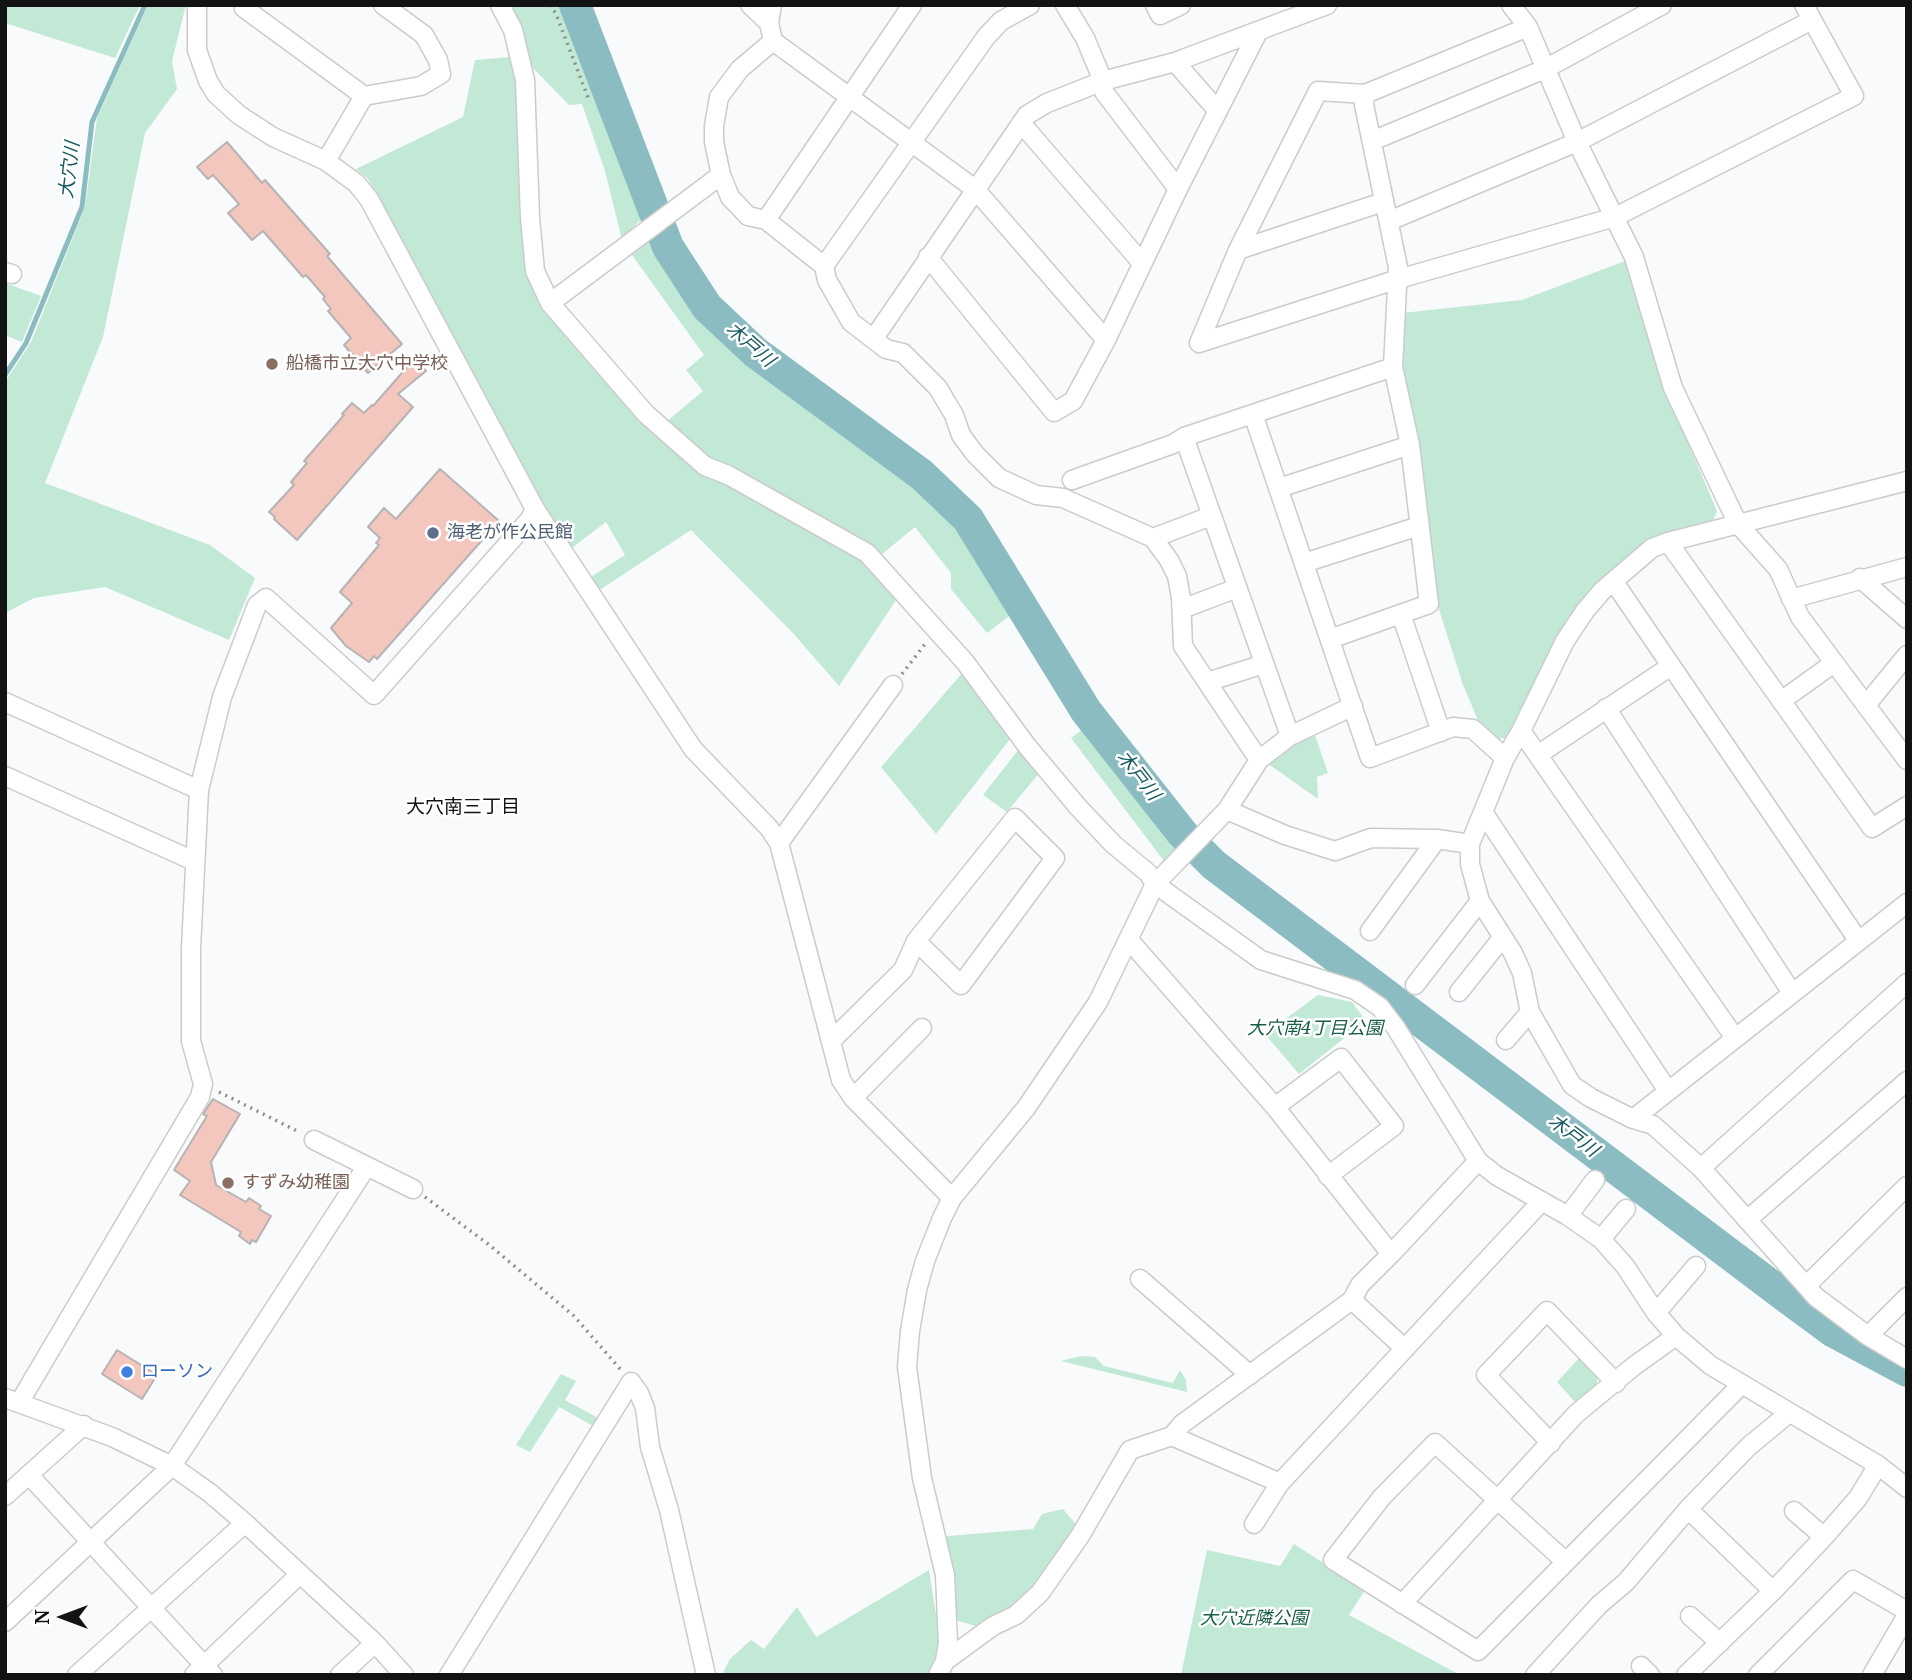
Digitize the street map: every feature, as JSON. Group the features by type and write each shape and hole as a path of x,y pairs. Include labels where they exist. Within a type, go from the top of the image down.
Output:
{"street":[{"path":"197,5 197,50 208,82 216,94 239,114 273,137 326,161 356,184 369,199 535,509 693,749 769,828 779,843 841,1080 852,1098 952,1198"},
{"path":"245,5 244,8 364,96 421,86 440,74 438,60 424,35 383,5"},
{"path":"500,5 513,30 525,79 535,271 550,303 646,414 705,466 728,475 867,553 937,628 1078,807 1113,844 1148,873 1156,884 1261,960 1355,990 1380,1007 1396,1028 1478,1161 1497,1176 1568,1216 1601,1239 1625,1266 1656,1313 1676,1336 1710,1365 1878,1465 1907,1488"},
{"path":"750,5 850,99 975,189 1106,340"},
{"path":"766,220 912,5"},
{"path":"824,266 986,37 1001,22 1030,5"},
{"path":"1065,5 1086,38 1103,82 1104,92 1178,189"},
{"path":"1155,5 1160,15 1181,5"},
{"path":"874,338 1027,115 1047,103 1103,82 1175,62 1326,5"},
{"path":"1511,5 1528,27 1577,142 1634,257 1673,388 1738,524 1778,569 1800,617 1907,760"},
{"path":"1372,141 1545,69 1662,5"},
{"path":"1389,221 1577,142 1808,13 1854,96 1615,217 1395,280 1199,343 1238,250 1318,92 1365,94 1528,27"},
{"path":"550,303 709,183 717,159 714,126 719,97 771,23"},
{"path":"929,257 1055,412 1073,401 1106,340 1178,189 1258,32"},
{"path":"1175,62 1218,111"},
{"path":"1330,639 1429,604 1410,445 1393,367 1395,280 1398,267 1364,105 1365,94"},
{"path":"326,161 364,96"},
{"path":"1021,123 1142,263"},
{"path":"709,183 730,197 748,216 766,220 824,266 827,280 851,322 886,349 903,353 938,388 954,415 961,435 999,478 1036,495 1063,498 1153,538 1177,576 1184,646 1259,760"},
{"path":"1238,250 1383,202"},
{"path":"1072,480 1173,444 1184,437 1393,367"},
{"path":"1253,414 1370,758 1453,727 1473,729 1505,758"},
{"path":"1184,437 1290,736"},
{"path":"1279,488 1410,445"},
{"path":"1907,481 1652,548 1602,591 1565,641 1521,732 1505,758 1470,844 1470,864 1480,901 1513,953 1522,973 1530,1012 1572,1085 1591,1098 1633,1119 1653,1125 1701,1168 1816,1297 1868,1336 1907,1359"},
{"path":"404,1675 375,1643 245,1523 210,1493 172,1466 84,1425 12,1401 200,1097 203,1084 191,1041 194,861 200,790 222,697 257,605 266,598 374,695 530,519 535,509"},
{"path":"1153,538 1211,516"},
{"path":"1304,563 1419,526"},
{"path":"1668,542 1872,828 1907,806"},
{"path":"1791,598 1907,567"},
{"path":"1860,578 1907,619"},
{"path":"1614,582 1858,940"},
{"path":"1190,606 1237,588"},
{"path":"1401,614 1441,732"},
{"path":"1866,705 1907,655"},
{"path":"1781,701 1834,663"},
{"path":"1207,682 1264,664"},
{"path":"1539,754 1671,666"},
{"path":"779,843 893,685"},
{"path":"5,702 200,790"},
{"path":"942,1668 948,1610 945,1576 922,1478 907,1367 910,1331 925,1261 952,1198 1027,1108 1098,1002 1156,884 1227,810 1259,760 1290,736 1353,706"},
{"path":"1606,708 1792,993"},
{"path":"1521,732 1539,754 1735,1038"},
{"path":"5,776 194,861"},
{"path":"1227,810 1285,835 1335,851 1371,838 1437,839 1470,844"},
{"path":"1483,812 1668,1091"},
{"path":"831,1041 903,970 916,941 1015,818 1055,858 961,985 916,941"},
{"path":"1370,931 1437,839"},
{"path":"1415,985 1480,901"},
{"path":"1633,1119 1907,903"},
{"path":"1459,992 1502,938"},
{"path":"1129,940 1275,1107 1391,1254"},
{"path":"1701,1168 1905,988"},
{"path":"1506,1040 1530,1012"},
{"path":"852,1098 922,1028"},
{"path":"1275,1107 1341,1058 1394,1126 1328,1176"},
{"path":"1747,1220 1907,1081"},
{"path":"314,1140 413,1189"},
{"path":"942,1668 993,1626 1016,1615 1040,1593 1080,1536 1130,1450 1172,1436 1182,1424 1352,1300 1360,1285 1478,1161"},
{"path":"5,1622 172,1466 367,1166"},
{"path":"1568,1216 1595,1180"},
{"path":"1805,1286 1907,1186"},
{"path":"1254,1524 1280,1483 1542,1201"},
{"path":"1601,1239 1626,1209"},
{"path":"1656,1313 1696,1266"},
{"path":"1140,1279 1250,1375"},
{"path":"1868,1336 1907,1297"},
{"path":"1352,1300 1404,1348"},
{"path":"1550,1443 1486,1375 1547,1311 1616,1383"},
{"path":"1402,1604 1576,1414 1634,1366 1676,1336"},
{"path":"449,1675 631,1382 645,1408 650,1447 669,1510 706,1675"},
{"path":"1566,1562 1435,1443 1382,1496 1333,1560 1478,1651 1566,1562 1742,1384"},
{"path":"1535,1675 1599,1605 1626,1582 1688,1509 1748,1447 1788,1413"},
{"path":"5,1496 84,1425"},
{"path":"1172,1436 1280,1483"},
{"path":"1686,1675 1773,1591 1824,1537 1858,1498 1878,1465"},
{"path":"30,1476 151,1608 203,1672 300,1574"},
{"path":"1688,1509 1773,1591"},
{"path":"1794,1511 1824,1537"},
{"path":"77,1675 245,1523"},
{"path":"1758,1675 1853,1580 1907,1613 1902,1639 1871,1675"},
{"path":"1690,1616 1720,1643"},
{"path":"340,1675 375,1643"}],"path":[{"path":"550,5 556,14 589,100"},
{"path":"893,685 937,628"},
{"path":"203,1084 314,1140"},
{"path":"413,1189 488,1244 574,1316 631,1382"}],"green space":[{"path":"5,5 140,5 115,58 5,23"},
{"path":"148,5 186,5 172,61 177,89 145,133 103,337 45,483 210,545 255,578 229,640 105,587 34,598 5,613 5,382 31,342 85,207 97,118"},
{"path":"506,5 569,5 644,216 622,240 605,171 582,104 569,105 528,63"},
{"path":"509,57 519,81 528,271 534,293 642,417 727,479 859,559 898,597 839,686 792,632 691,530 595,593 586,580 625,555 606,522 568,551 536,498 377,194 367,178 356,169 463,117 475,60"},
{"path":"654,237 697,311 811,405 904,475 962,529 1012,614 987,633 951,589 951,573 915,527 881,555 707,462 665,423 703,391 686,370 704,355 627,248"},
{"path":"1625,261 1666,391 1717,511 1711,525 1608,578 1514,729 1508,737 1499,739 1478,720 1463,685 1436,600 1399,366 1402,313 1522,300"},
{"path":"5,283 41,296 22,342 5,335"},
{"path":"964,671 1014,734 936,834 881,767"},
{"path":"1091,723 1180,843 1164,861 1071,738"},
{"path":"1315,735 1328,773 1317,777 1318,799 1267,763 1297,741"},
{"path":"1019,749 1040,772 1007,812 983,795"},
{"name":"大穴南4丁目公園","path":"1318,995 1352,1002 1366,1021 1299,1074 1265,1034"},
{"path":"1081,1356 1095,1357 1104,1366 1173,1383 1180,1370 1186,1380 1187,1392 1061,1361"},
{"path":"1579,1358 1597,1373 1597,1386 1576,1403 1557,1382"},
{"path":"561,1374 576,1381 565,1400 598,1418 593,1426 559,1407 530,1452 516,1445"},
{"path":"1063,1509 1079,1528 1036,1591 1011,1613 979,1627 949,1618 936,1537 1033,1529 1042,1514"},
{"name":"大穴近隣公園","path":"1294,1544 1365,1590 1349,1615 1460,1675 1181,1675 1207,1550 1280,1566"},
{"path":"929,1570 941,1646 928,1675 722,1675 730,1659 751,1640 764,1649 797,1607 816,1637"}],"building":[{"path":"227,142 262,183 265,180 330,254 327,256 402,344 368,373 344,345 351,338 328,311 331,309 323,299 325,297 306,275 303,277 263,231 252,240 228,213 239,204 213,175 208,179 197,167"},
{"path":"415,358 426,371 398,394 413,407 297,540 269,512 294,485 291,482 307,463 304,461 352,403 364,413"},
{"path":"440,469 499,521 377,659 374,656 369,662 346,646 331,628 352,603 340,592 379,545 376,543 380,538 368,527 384,508 396,519"},
{"path":"213,1099 240,1114 211,1162 216,1185 246,1202 249,1198 261,1206 259,1209 271,1216 256,1242 252,1240 250,1244 239,1236 241,1232 180,1195 190,1181 174,1170 207,1116 203,1114"},
{"path":"117,1350 157,1375 142,1399 102,1374"}],"waterway":[{"name":"大穴川","path":"5,375 26,343 82,207 92,122 145,5"},
{"name":"木戸川","path":"575,5 668,247 707,307 755,352 922,475 968,519 1086,711 1182,833 1214,865 1785,1296 1834,1332 1907,1371"}],"place":[{"name":"船橋市立大穴中学校","path":"272,364"},
{"name":"海老が作公民館","path":"433,533"},
{"name":"すずみ幼稚園","path":"228,1183"},
{"name":"ローソン","path":"127,1372"}],"district":[{"name":"大穴南三丁目","path":"463,808"}]}
